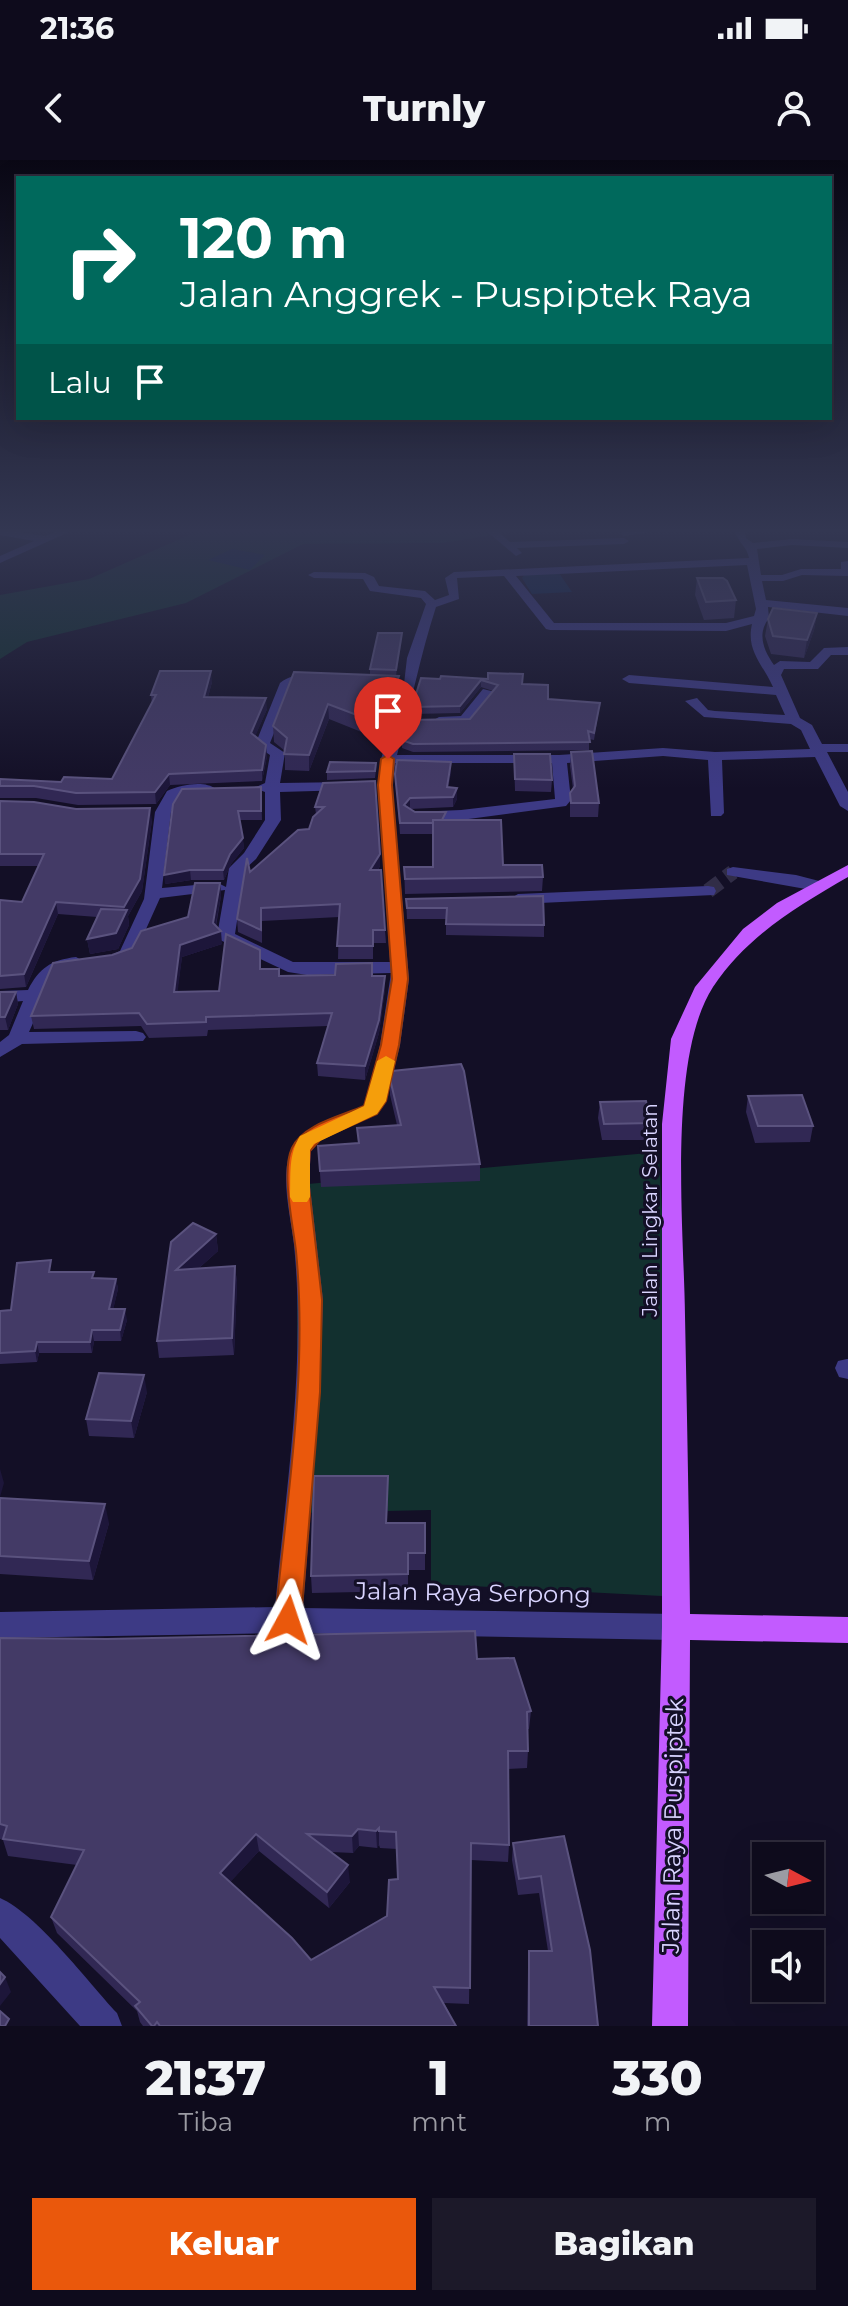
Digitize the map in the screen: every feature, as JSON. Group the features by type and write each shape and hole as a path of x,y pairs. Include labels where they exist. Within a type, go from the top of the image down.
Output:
{"main road":[{"name":"Jalan Lingkar Selatan","path":"676,1627 672,1124 681,1039 704,987 725,958 749,933 817,886 848,870"},
{"name":"Jalan Raya Serpong","path":"676,1627 848,1630"},
{"name":"Jalan Raya Puspiptek","path":"670,2026 676,1627"}],"street":[{"path":"414,721 403,683 428,615"},
{"path":"542,615 550,626 556,627 726,627 763,618"},
{"path":"763,618 755,639 758,652 774,675 794,720"},
{"path":"774,675 780,665 813,666 828,651 848,651"},
{"path":"341,680 297,679 287,683 262,745 278,753 272,788 273,820 250,856 237,868 226,936 288,967 307,970 399,967"},
{"path":"629,679 708,686 727,691 782,691"},
{"path":"414,721 465,720 488,692"},
{"path":"692,701 704,713 794,720 807,728 848,806"},
{"path":"288,1620 308,1392 311,1300 298,1178 301,1150 314,1135 358,1117 370,1110 376,1101 397,1005 399,967 400,902 385,785 388,759 414,721"},
{"path":"388,759 559,759 663,752 715,756 848,748"},
{"path":"715,756 716,813"},
{"path":"415,815 461,815 507,807 561,803 559,759"},
{"path":"0,1051 17,1038 26,1024 45,972 52,966 114,960 127,954 153,894 157,812 176,791 385,785"},
{"path":"733,872 796,880 817,886"},
{"path":"153,894 191,888 234,888"},
{"path":"502,899 708,891"},
{"path":"0,997 35,995"},
{"path":"17,1038 136,1037"},
{"name":"Jalan Raya Serpong","path":"0,1625 288,1620 676,1627"},
{"path":"0,1915 25,1938 104,2026"}],"green space":[{"path":"0,615 137,615 27,642 0,659"},
{"path":"659,1152 681,1597 431,1584 431,1510 297,1513 297,1185"}],"building":[{"path":"770,615 816,615 807,640 773,636"},
{"path":"378,633 402,633 396,670 370,669"},
{"path":"160,671 211,671 204,697 266,698 251,733 266,745 262,770 169,774 155,792 76,793 34,786 0,786 0,779 61,782 64,777 112,779 156,695 151,695"},
{"path":"294,672 399,676 383,725 328,704 309,755 284,754 287,738 273,726"},
{"path":"488,673 523,674 522,684 548,685 548,699 600,703 594,733 588,731 590,742 413,744 402,740 407,720 470,719 498,685 481,680 460,706 412,707 421,678 488,679"},
{"path":"592,751 599,803 571,803 570,793 575,786 571,752"},
{"path":"514,754 550,754 552,780 515,779"},
{"path":"397,760 451,762 447,787 457,788 453,797 410,798 404,805 415,812 446,812 442,820 400,823 395,774"},
{"path":"330,762 376,763 375,771 327,772"},
{"path":"375,781 380,854 370,870 381,870 385,930 373,930 373,946 337,946 340,904 261,908 261,930 237,919 247,858 250,872 298,830 309,829 313,817 324,807 315,807 323,783"},
{"path":"261,787 261,811 238,811 243,838 230,854 223,870 190,870 164,875 173,804 182,789"},
{"path":"0,801 34,802 76,809 150,808 140,879 124,907 56,902 24,974 0,976 0,900 22,902 44,854 0,854"},
{"path":"433,820 501,820 503,865 542,865 543,877 405,879 404,867 433,867"},
{"path":"195,883 220,883 213,923 221,931 180,945 174,992 219,991 226,934 260,950 260,969 279,969 279,976 335,975 336,964 372,963 372,976 385,976 379,1020 365,1066 317,1063 332,1013 206,1017 206,1022 147,1024 139,1013 31,1016 53,963 112,955 132,948 141,931 188,917"},
{"path":"543,896 544,925 446,924 447,908 407,908 406,899"},
{"path":"101,909 127,910 116,933 87,939"},
{"path":"0,992 16,992 5,1017 0,1017"},
{"path":"461,1064 480,1164 320,1171 318,1146 359,1143 357,1128 401,1125 390,1079 392,1071"},
{"path":"802,1095 813,1126 758,1126 748,1096"},
{"path":"646,1101 651,1123 604,1124 600,1102"},
{"path":"193,1223 216,1234 176,1270 235,1266 232,1338 157,1341 171,1242"},
{"path":"51,1260 49,1272 94,1272 92,1278 116,1279 109,1309 125,1309 120,1330 92,1330 90,1342 37,1342 35,1351 0,1353 0,1311 11,1310 17,1263"},
{"path":"99,1373 144,1375 131,1421 86,1419"},
{"path":"314,1476 388,1476 386,1523 425,1523 425,1553 408,1553 408,1574 311,1576"},
{"path":"0,1498 105,1504 89,1561 0,1556"},
{"path":"475,1631 477,1659 514,1658 531,1711 527,1712 528,1751 508,1751 509,1845 471,1843 470,1988 434,1987 456,2026 160,2026 157,2022 152,2026 135,2006 140,2002 51,1917 84,1850 3,1839 7,1826 0,1824 0,1638 107,1639","holes":["379,1828 379,1831 396,1832 398,1879 389,1880 387,1916 311,1960 292,1938 220,1873 256,1834 327,1892 348,1865 307,1834 352,1836 358,1829 376,1831"]},
{"path":"564,1836 590,1950 598,2026 529,2026 529,1951 552,1951 541,1876 519,1879 513,1843"},
{"path":"0,2011 9,2019 5,2026 0,2026"}],"tunnel":[{"path":"708,891 733,872"}],"slow traffic":[{"path":"300,1197 298,1178 301,1150 307,1140 370,1110 376,1101 386,1061"}],"route":[{"path":"288,1620 308,1392 311,1300 298,1178 301,1150 314,1135 370,1110 376,1101 390,1045 400,979 385,785 388,759"}]}
